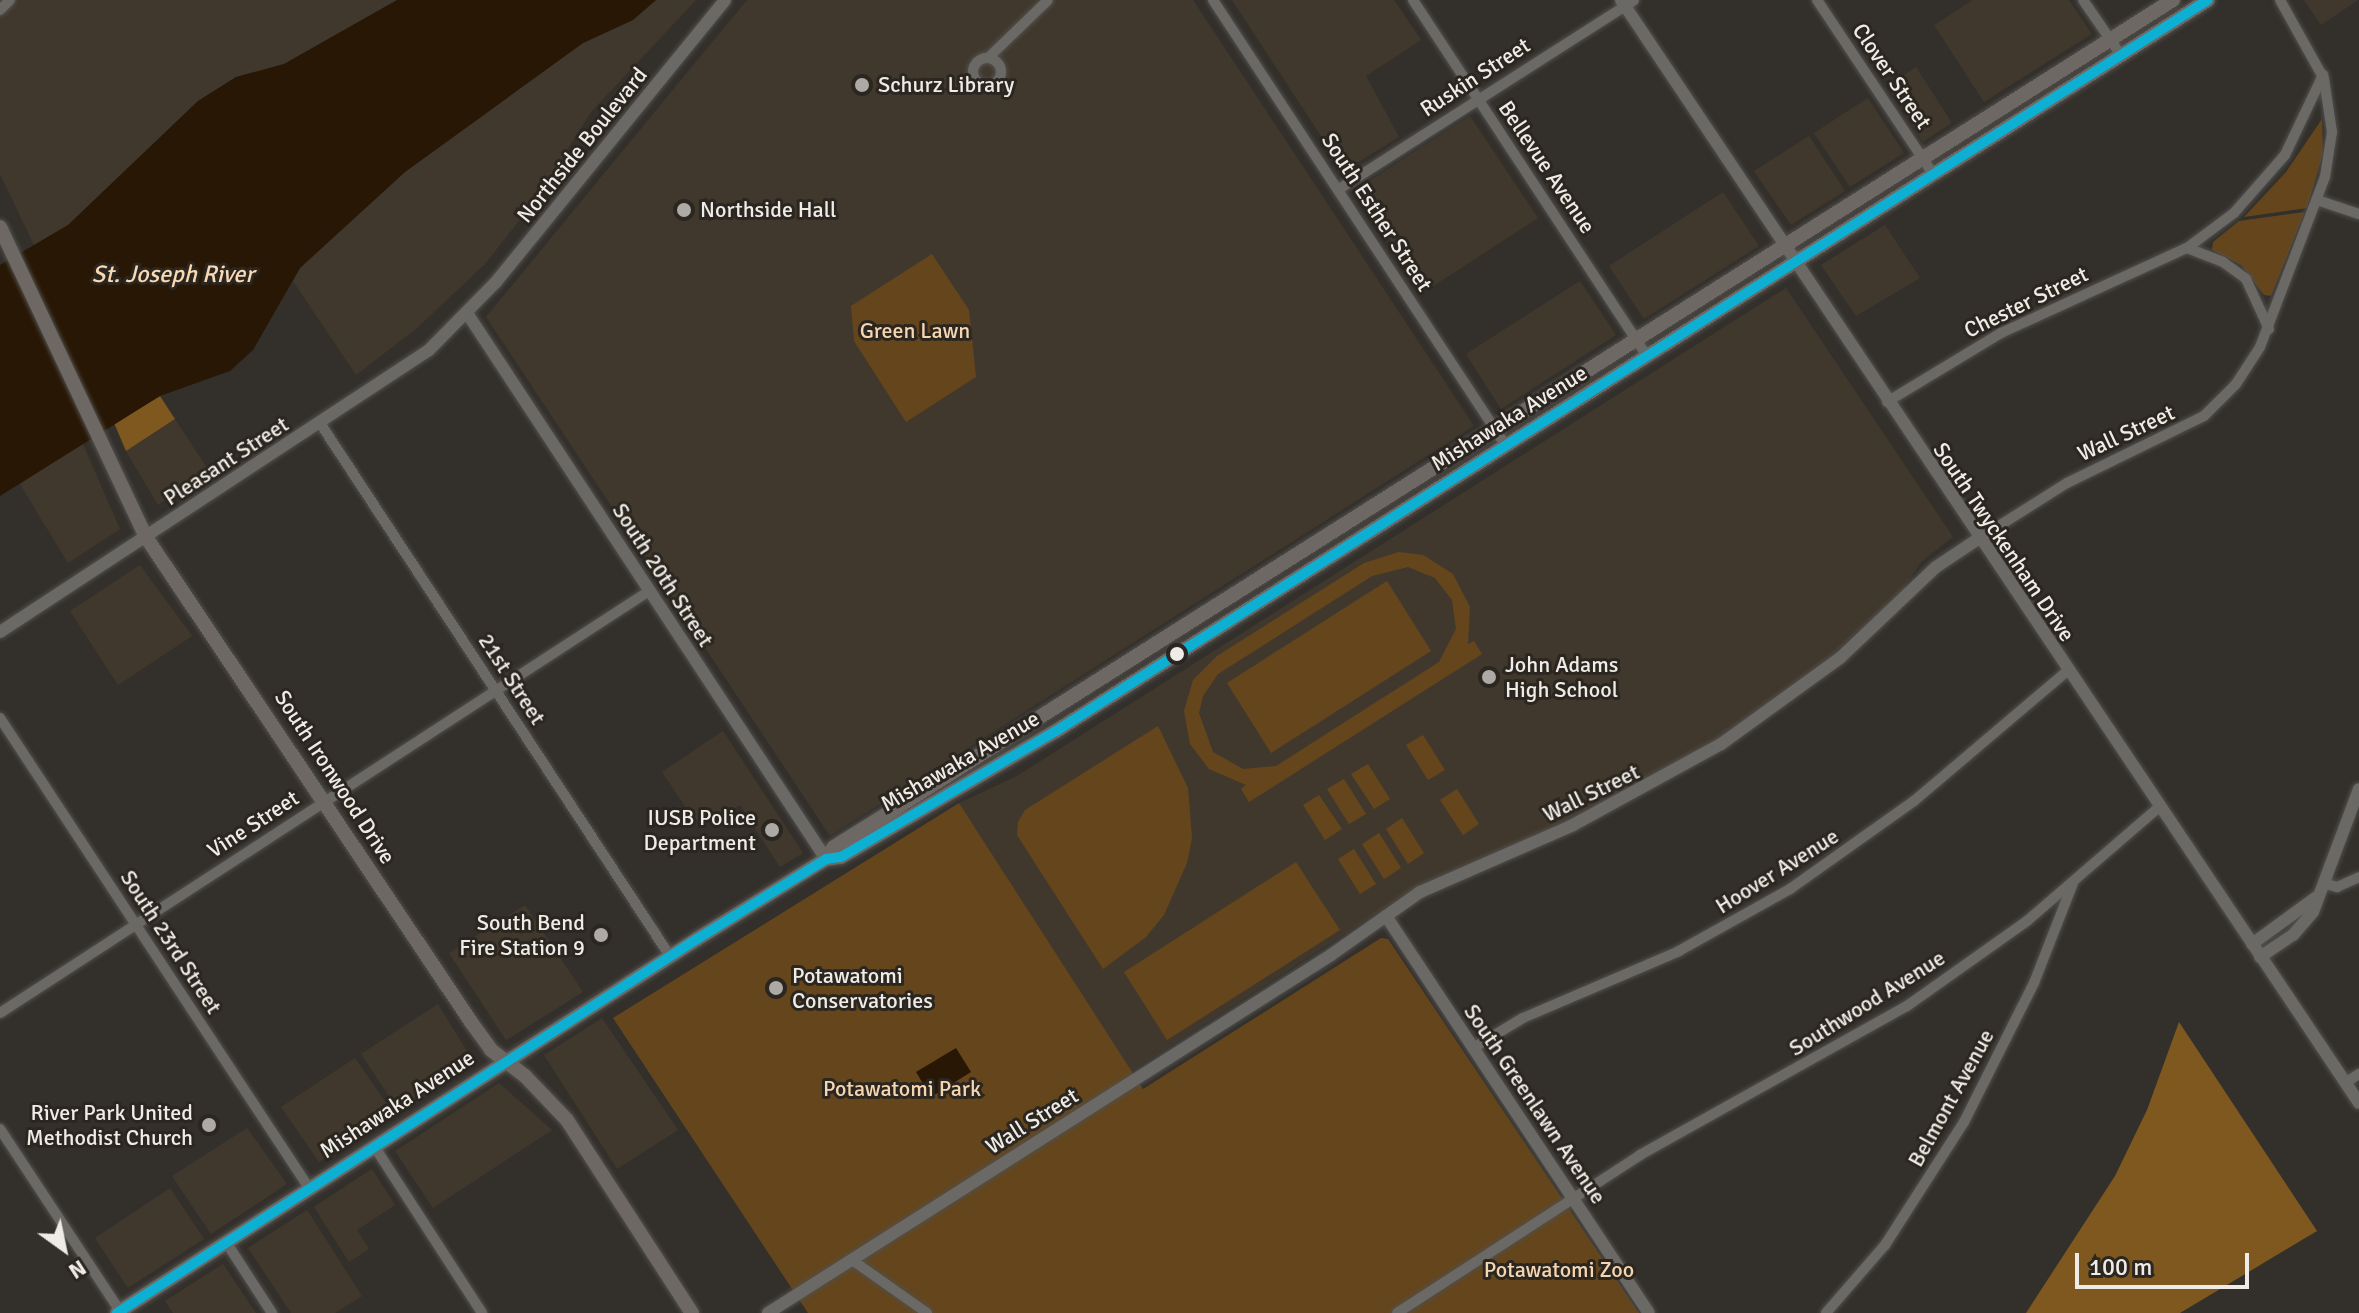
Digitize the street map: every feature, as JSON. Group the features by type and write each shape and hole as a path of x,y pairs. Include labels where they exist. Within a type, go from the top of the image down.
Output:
{"main road":[{"name":"Mishawaka Avenue","path":"826,859 834,847 2173,0"},
{"name":"Mishawaka Avenue","path":"118,1312 670,956 826,859 841,857 1056,731 2208,0"},
{"name":"South Ironwood Drive","path":"0,227 111,469 146,537 471,1022 504,1061 567,1120 692,1313"}],"street":[{"path":"0,10 10,0"},
{"name":"Northside Boulevard","path":"467,313 725,0"},
{"path":"988,58 1048,0"},
{"name":"South Esther Street","path":"1213,0 1506,446"},
{"name":"Bellevue Avenue","path":"1413,0 1647,356"},
{"name":"Clover Street","path":"1817,0 1933,174"},
{"path":"2083,0 2121,55"},
{"path":"2280,0 2323,75"},
{"name":"Ruskin Street","path":"1339,189 1627,2"},
{"name":"South Twyckenham Drive","path":"1627,2 1784,247 2066,672 2359,1103"},
{"name":"Wall Street","path":"768,1313 1431,887 1573,825 1721,744 1840,658 1936,567 2067,483 2204,416 2236,384 2269,329 2317,200 2332,132 2323,75"},
{"name":"Chester Street","path":"1887,402 2001,333 2187,248 2234,213 2285,155 2323,75"},
{"path":"2317,200 2359,214"},
{"path":"2187,248 2223,262 2246,279 2269,329"},
{"name":"Pleasant Street","path":"0,632 412,364 467,313"},
{"name":"South 20th Street","path":"467,313 826,859"},
{"name":"21st Street","path":"320,423 670,956"},
{"name":"Vine Street","path":"0,1013 649,591"},
{"name":"Hoover Avenue","path":"1473,1048 1523,1018 1679,951 1790,889 1914,801 2066,672"},
{"name":"South 23rd Street","path":"0,718 309,1188"},
{"path":"2260,957 2304,925 2359,789"},
{"name":"Southwood Avenue","path":"1397,1313 1640,1155 1907,1006 2001,942 2158,808"},
{"path":"2252,944 2321,888 2337,887 2359,877"},
{"name":"Belmont Avenue","path":"1826,1313 1885,1245 1964,1122 2034,983 2074,881"},
{"name":"South Greenlawn Avenue","path":"1386,916 1649,1313"},
{"path":"2345,1083 2359,1074"},
{"path":"0,1129 118,1312"},
{"path":"374,1146 482,1313"},
{"path":"226,1242 272,1313"},
{"path":"852,1260 927,1313"}],"shaded area":[{"path":"0,0 397,0 284,64 236,77 198,101 68,225 34,245 0,174"},
{"path":"656,0 696,0 591,112 536,199 485,264 417,328 356,375 293,281 300,268 405,172 583,43 633,20"},
{"path":"747,0 1193,0 1474,426 830,836 486,317"},
{"path":"1232,0 1394,0 1421,40 1366,76 1399,137 1344,171"},
{"path":"1973,0 2069,0 2092,34 1984,102 1934,25"},
{"path":"2304,0 2358,0 2321,25"},
{"path":"1916,67 1952,123 1923,142 1887,86"},
{"path":"1868,98 1904,153 1850,187 1814,133"},
{"path":"1470,116 1538,218 1424,292 1357,189"},
{"path":"1809,136 1845,191 1791,225 1754,171"},
{"path":"1723,192 1759,246 1644,319 1609,266"},
{"path":"1885,225 1920,278 1856,316 1821,265"},
{"path":"1580,281 1616,335 1501,409 1466,354"},
{"name":"John Adams High School","path":"1786,288 1953,537 1921,562 1901,593 1830,657 1711,743 1566,822 1422,884 1131,1071 959,803 1017,776"},
{"path":"160,396 175,419 126,451 114,423"},
{"path":"175,419 209,471 158,505 126,451"},
{"path":"82,442 120,529 68,563 20,484"},
{"path":"140,565 192,636 118,685 70,611"},
{"path":"723,731 803,853 780,867 740,805 718,819 712,811 695,821 662,772"},
{"path":"525,905 583,992 506,1040 449,953"},
{"path":"438,1004 474,1063 400,1113 361,1054"},
{"path":"602,1018 678,1130 617,1169 544,1055"},
{"path":"2179,1022 2317,1231 2180,1313 2026,1313 2115,1176 2147,1110"},
{"path":"355,1058 393,1113 319,1162 281,1107"},
{"path":"499,1083 552,1130 433,1208 395,1151"},
{"path":"247,1128 287,1184 211,1234 172,1176"},
{"path":"372,1169 395,1205 357,1230 369,1249 349,1262 314,1207"},
{"path":"170,1188 204,1239 128,1288 95,1238"},
{"path":"307,1210 362,1296 335,1313 291,1313 248,1248"},
{"path":"223,1264 256,1313 173,1313 165,1301"}],"green space":[{"path":"2322,119 2323,154 2307,208 2244,217 2286,172"},
{"path":"2305,212 2271,296 2264,295 2241,265 2212,250 2213,242 2239,221"},
{"name":"Green Lawn","path":"932,254 969,310 976,377 906,422 854,341 851,306"},
{"path":"1399,552 1423,555 1453,574 1470,607 1468,644 1474,641 1482,654 1249,802 1241,789 1246,785 1209,769 1190,744 1184,711 1193,680 1217,656 1364,563","holes":["1408,567 1435,578 1452,600 1456,629 1439,662 1276,766 1243,769 1213,752 1199,713 1203,696 1218,674 1372,576"]},
{"path":"1387,581 1431,651 1271,753 1227,683"},
{"path":"1158,726 1188,788 1192,838 1187,863 1164,915 1146,937 1103,969 1017,835 1018,822 1025,810"},
{"path":"1423,735 1445,770 1428,780 1406,745"},
{"path":"1368,764 1390,799 1374,809 1351,774"},
{"path":"1344,779 1366,814 1349,824 1327,789"},
{"path":"1457,789 1479,824 1463,835 1440,800"},
{"path":"1319,795 1342,829 1325,840 1303,805"},
{"name":"Potawatomi Park","path":"959,803 1143,1089 1381,938 1388,939 1639,1313 808,1313 613,1018"},
{"path":"1402,818 1424,853 1408,864 1386,829"},
{"path":"1379,833 1401,868 1384,879 1362,844"},
{"path":"1354,849 1376,884 1360,894 1338,859"},
{"path":"1296,862 1340,930 1167,1040 1124,972"}],"water":[{"name":"St. Joseph River","path":"397,0 656,0 633,20 583,43 405,172 300,268 253,350 230,371 160,396 0,496 0,265 68,225 198,101 236,77 284,64"},
{"path":"956,1048 971,1072 931,1097 916,1072"}],"transit line":[{"path":"117,1313 697,939 826,859 841,857 1056,731 2208,0"}],"place":[{"name":"Schurz Library","path":"862,85"},
{"name":"Northside Hall","path":"684,210"},
{"name":"John Adams High School","path":"1489,677"},
{"name":"IUSB Police Department","path":"772,830"},
{"name":"South Bend Fire Station 9","path":"601,935"},
{"name":"Potawatomi Conservatories","path":"776,988"},
{"name":"River Park United Methodist Church","path":"209,1125"}],"park label":[{"name":"Potawatomi Zoo","path":"1559,1270"}]}
